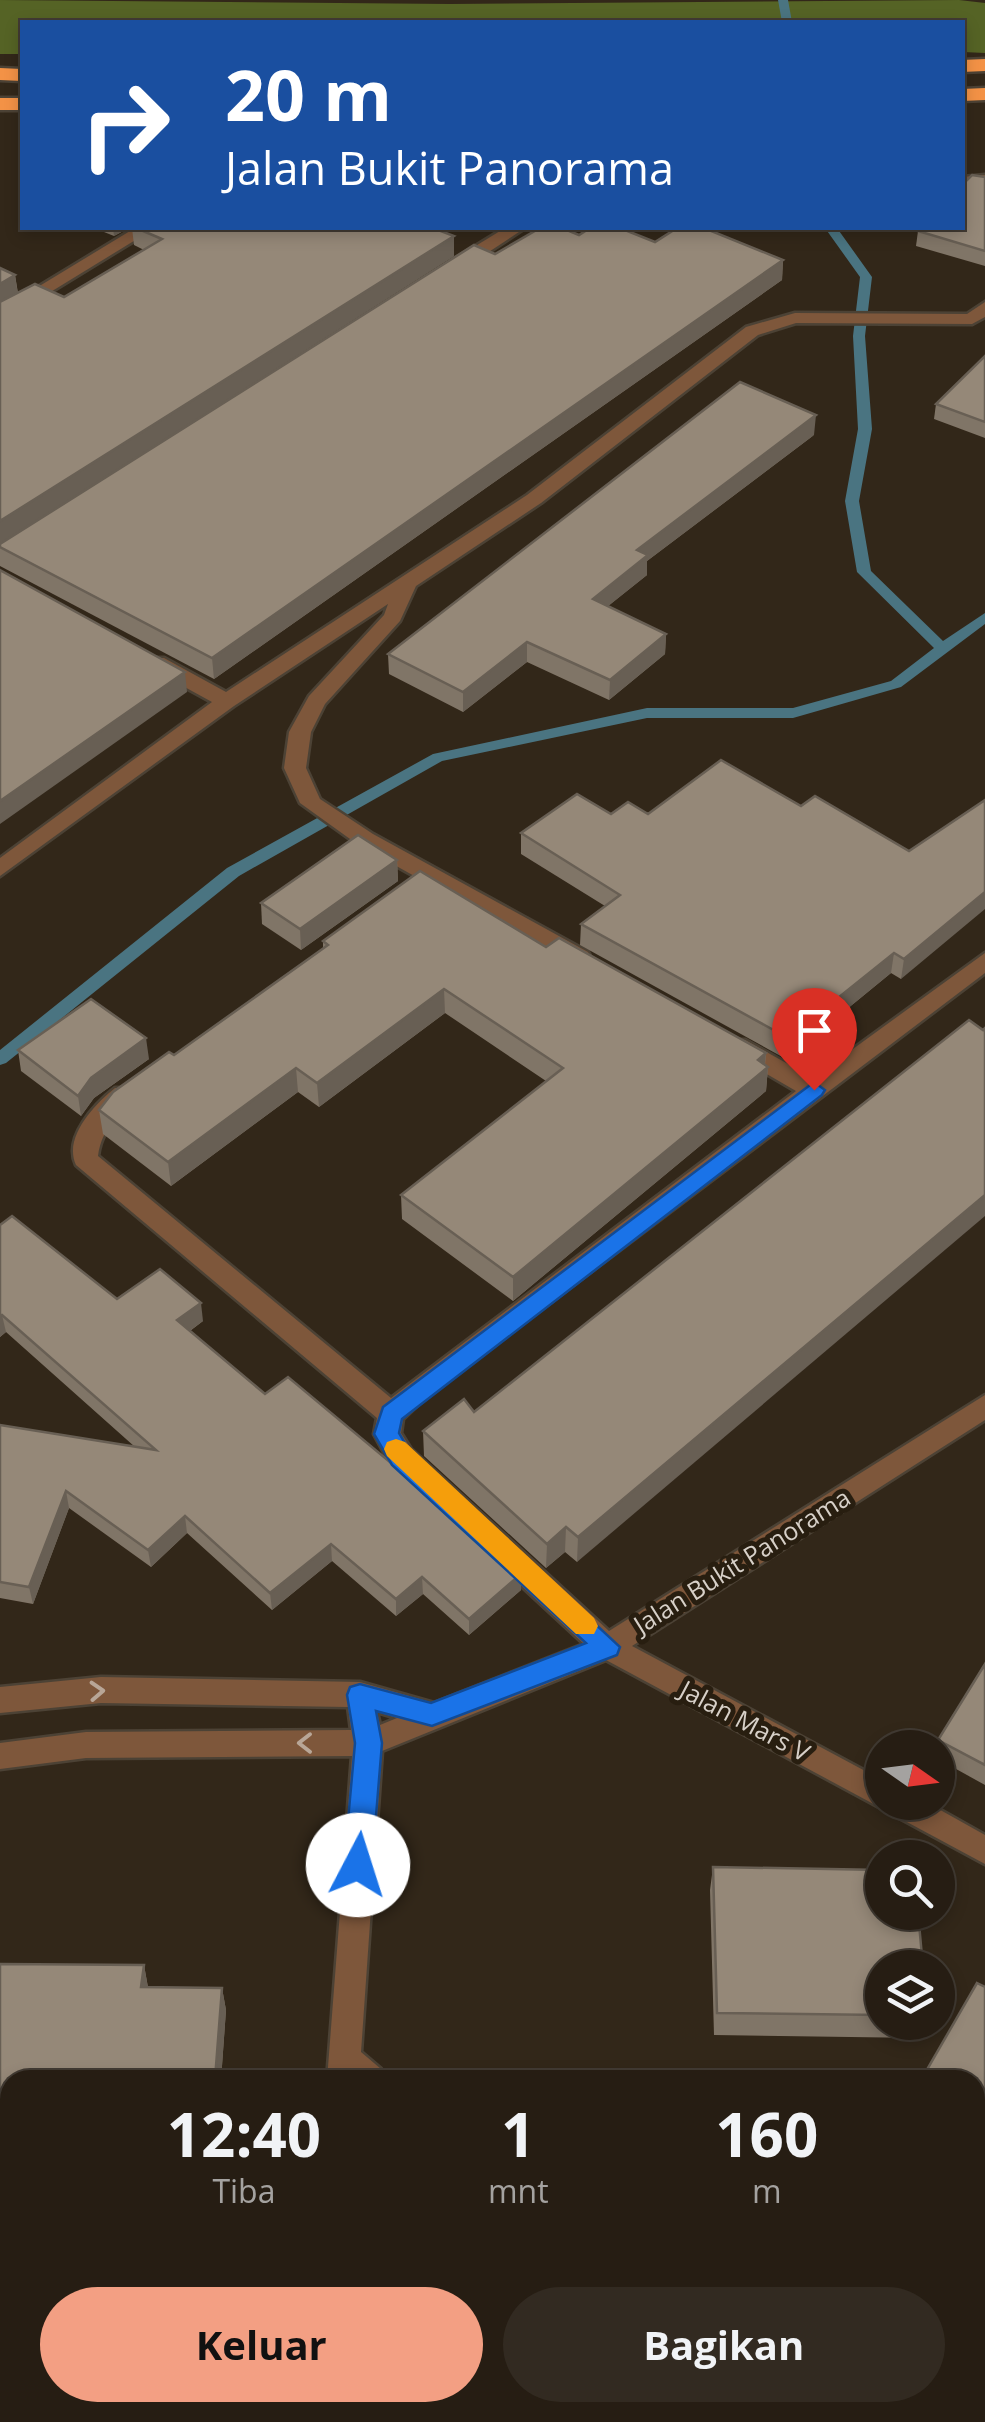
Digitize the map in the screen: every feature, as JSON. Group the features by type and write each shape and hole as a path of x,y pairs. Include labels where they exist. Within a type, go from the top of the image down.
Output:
{"street":[{"path":"0,318 143,230"},
{"path":"443,274 513,230"},
{"path":"0,869 227,702 534,499 752,331 775,321 980,316"},
{"path":"408,580 392,617 316,702 300,732 295,768 311,803 421,879 597,967"},
{"path":"140,653 227,702"},
{"path":"138,1084 106,1107 88,1132 85,1159 391,1414 985,961"},
{"path":"714,1033 814,1090"},
{"name":"Jalan Bukit Panorama","path":"0,1756 86,1745 368,1743 432,1714 608,1647 985,1406"},
{"name":"Jalan Mars V","path":"391,1414 386,1434 401,1458 608,1647 865,1786"},
{"path":"0,1700 100,1690 360,1695 432,1714"},
{"path":"344,2070 368,1743 360,1695"},
{"path":"930,1820 985,1850"}],"green space":[{"path":"0,0 985,3 985,53 965,52 965,20 20,20 20,54 0,54"}],"building":[{"path":"972,175 985,177 985,251 918,231 965,230 965,182"},
{"path":"141,230 438,230 454,236 0,521 0,302 35,284 64,297 162,239"},
{"path":"537,230 567,230 579,235 587,230 625,230 655,242 674,230 709,230 783,260 212,658 0,547 474,245 495,254"},
{"path":"0,268 15,275 0,284"},
{"path":"985,356 985,422 936,404"},
{"path":"740,382 816,415 637,550 648,555 593,599 666,634 610,680 527,642 463,692 388,654"},
{"path":"0,570 185,672 0,801"},
{"path":"721,760 801,806 815,796 909,851 985,800 985,892 904,959 894,953 788,1038 581,924 620,895 521,833 577,794 611,814 628,802 648,814"},
{"path":"358,835 397,860 300,929 261,903"},
{"path":"420,871 546,947 559,938 766,1053 758,1060 768,1067 513,1277 401,1195 563,1068 444,989 317,1083 296,1068 168,1162 99,1110 113,1092 169,1052 174,1055 328,945 323,941"},
{"path":"91,999 146,1038 91,1078 78,1096 18,1050"},
{"path":"969,1020 985,1028 985,1195 578,1537 566,1527 547,1544 423,1431 464,1399 474,1412"},
{"path":"12,1216 117,1299 160,1269 201,1303 177,1320 265,1394 288,1377 391,1463 397,1459 521,1574 469,1619 422,1577 396,1599 331,1544 270,1593 185,1516 148,1550 66,1491 29,1587 0,1582 0,1425 156,1450 0,1316 0,1225"},
{"path":"985,1664 985,1765 955,1749 955,1730 944,1730"},
{"path":"713,1867 865,1870 865,1930 920,1930 921,1950 865,1950 865,2015 717,2013"},
{"path":"0,1964 144,1965 141,1987 222,1988 216,2070 0,2070"},
{"path":"977,1983 985,1987 985,2070 927,2070 944,2040 955,2040 955,2021"}],"waterway":[{"path":"783,0 787,20"},
{"path":"832,230 866,277 859,336 865,429 852,501 864,572 943,649"},
{"path":"943,649 985,617"},
{"path":"0,1059 233,872 438,757 647,713 793,713 896,684 943,649"}],"slow traffic":[{"path":"396,1449 401,1458 585,1626"}],"route":[{"path":"358,1865 368,1743 360,1695 432,1714 608,1647 401,1458 386,1434 391,1414 814,1090"}]}
